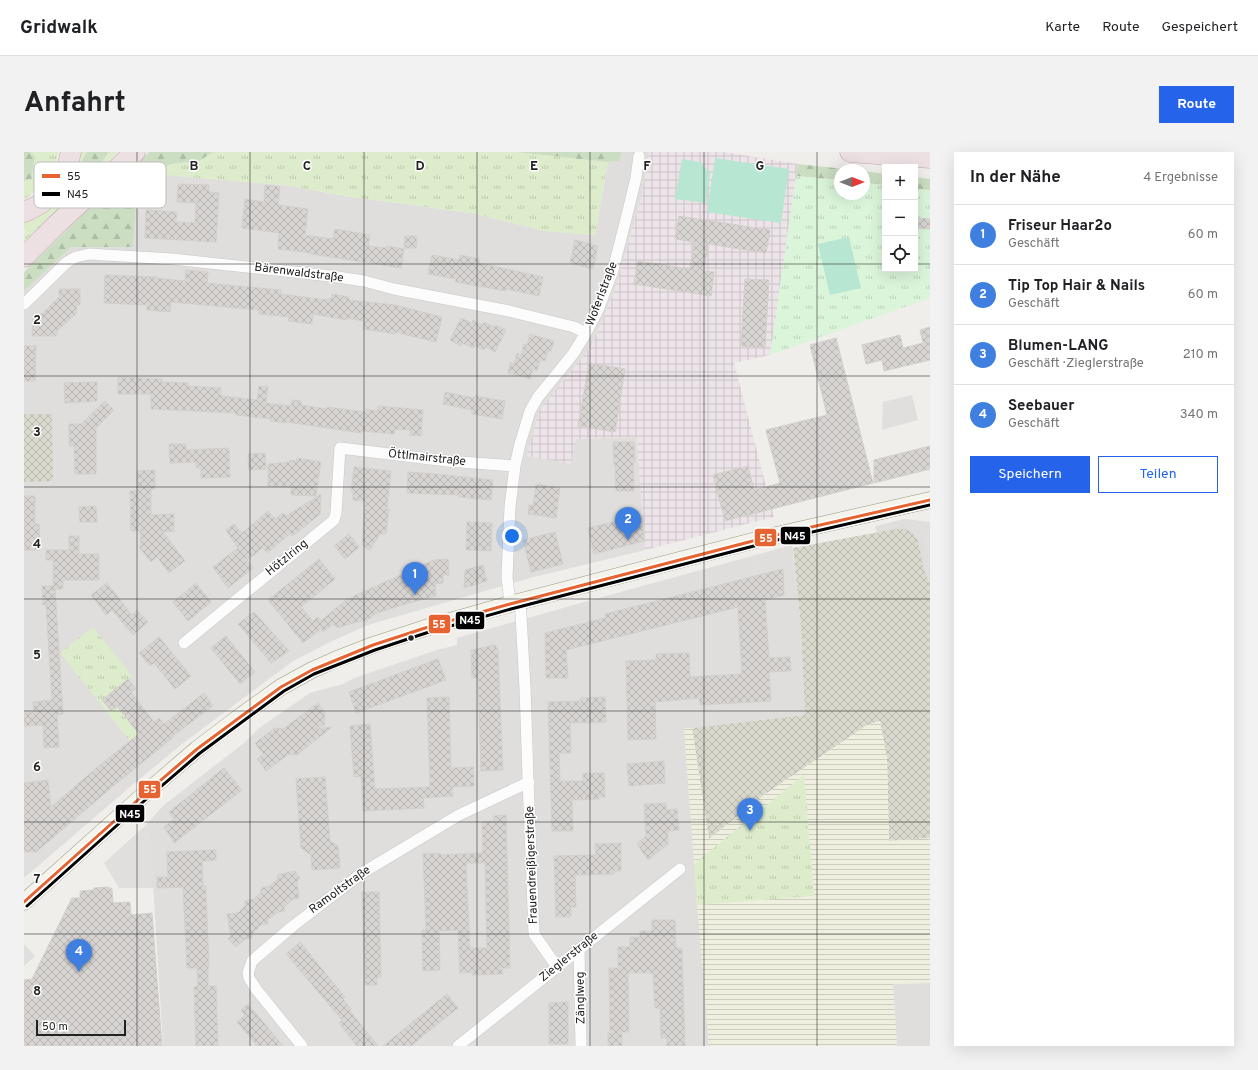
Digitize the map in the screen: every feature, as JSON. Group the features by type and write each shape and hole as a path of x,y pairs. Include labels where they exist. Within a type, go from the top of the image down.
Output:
{"highway":[{"path":"69,162 71,152"},
{"path":"124,162 135,152"},
{"path":"850,152 930,158"},
{"path":"24,212 34,206"},
{"path":"24,258 74,208"}],"main road":[{"path":"24,902 125,811 186,759 242,715 281,687 320,667 373,645 425,628 515,603 772,536 930,500"}],"street":[{"name":"Woferlstraße","path":"515,603 507,577 510,507 515,466 530,411 538,397 573,354 598,310 612,270 627,215 636,178 639,156"},
{"name":"Bärenwaldstraße","path":"24,304 67,262 76,257 89,254 172,259 331,276 364,281 394,289 509,311 574,327 586,333"},
{"name":"Öttlmairstraße","path":"340,448 447,461 515,466"},
{"name":"Hötzlring","path":"184,643 334,520 336,513 340,448"},
{"name":"Frauendreißigerstraße","path":"515,603 521,615 534,934 557,967"},
{"name":"Ramoltstraße","path":"302,1046 256,989 249,978 248,973 252,961 293,926 362,873 459,815 528,779"},
{"name":"Zieglerstraße","path":"458,1046 680,869"},
{"name":"Zänglweg","path":"579,949 581,1046"}],"shaded area":[{"path":"622,152 649,152 641,199 614,292 591,347 575,367 576,439 637,437 645,550 530,578 368,625 293,661 182,744 24,878 24,291 71,247 133,247 136,208 166,208 166,175 284,185 345,196 471,213 545,231 595,235 608,162 619,161"},
{"path":"649,152 724,152 798,164 770,355 734,363 774,517 645,550 637,437 576,439 571,464 527,456 540,409 591,347 614,292 641,199"},
{"path":"912,395 918,420 882,430 883,402"},
{"path":"24,414 52,414 53,481 24,482"},
{"path":"904,519 930,522 930,583 924,570 918,540 901,528 877,533 875,526"},
{"path":"930,527 930,568 921,529"},
{"path":"901,528 912,532 918,540 924,570 930,583 930,838 889,841 887,759 880,721 867,725 764,795 709,839 692,728 805,715 801,627 793,548"},
{"path":"792,545 801,627 805,715 684,729 709,1046 163,1046 151,851 146,825 164,805 244,743 259,728 310,693 343,684 354,678 437,650 457,645 457,638"},
{"path":"760,554 764,569 755,571 751,557"},
{"path":"116,784 121,790 48,852 43,846"},
{"path":"146,825 151,851 154,888 119,888 104,863"},
{"path":"24,852 36,852 41,858 24,873"},
{"path":"24,944 35,956 24,966"},
{"path":"930,983 930,1046 897,1046 893,984"}],"green space":[{"path":"24,152 30,152 35,157 31,179 24,181"},
{"path":"30,152 59,152 56,162 34,162 35,157"},
{"path":"78,152 87,152 80,162 70,162"},
{"path":"87,152 109,152 102,162 82,162"},
{"path":"109,152 118,152 108,162 102,162"},
{"path":"149,152 213,152 199,161 171,164 166,167 166,162 138,162"},
{"path":"213,152 515,152 608,162 595,235 545,231 471,213 345,196 284,185 166,175 166,167 171,164 199,161"},
{"path":"515,152 622,152 619,161 608,162"},
{"path":"715,158 789,169 781,223 707,212"},
{"path":"682,159 700,162 710,173 706,203 675,199"},
{"path":"34,162 34,192 24,200 24,181 31,179"},
{"path":"798,164 834,168 834,179 796,176"},
{"path":"870,172 882,174 882,185 870,184"},
{"path":"796,176 834,179 834,200 870,200 870,184 882,185 882,272 918,272 918,189 930,190 930,298 770,355"},
{"path":"918,177 930,179 930,190 918,189"},
{"path":"34,207 60,208 24,242 24,234 26,232 24,230 24,220"},
{"path":"89,208 136,208 133,247 71,247 24,291 24,272"},
{"path":"849,237 861,288 830,295 818,244"},
{"path":"93,627 132,676 102,700 111,711 117,706 139,734 130,741 60,653"},
{"path":"880,721 887,759 889,841 930,838 930,983 893,984 897,1046 709,1046 697,905 814,895 804,776 694,864 684,728 692,728 709,839 764,795 867,725"},
{"path":"804,775 814,896 697,905 694,864"}],"building":[{"path":"178,184 209,185 209,192 219,193 216,242 145,238 146,210 177,212 176,222 195,223 196,203 177,202"},
{"path":"265,185 280,187 278,205 308,209 305,235 333,239 335,229 370,235 368,246 386,248 387,246 404,249 401,268 278,249 279,233 242,228 245,199 264,202"},
{"path":"679,216 770,230 766,253 708,244 704,271 714,272 711,296 634,284 638,261 690,269 694,242 675,239"},
{"path":"918,218 930,219 930,229 918,228"},
{"path":"405,236 417,236 416,248 404,248"},
{"path":"575,240 598,246 593,269 570,263"},
{"path":"432,255 459,260 460,255 480,259 479,263 543,277 539,296 506,289 506,291 455,282 456,279 428,274"},
{"path":"186,270 208,272 207,283 281,290 280,294 328,300 329,298 331,299 332,294 349,297 349,300 395,305 442,317 436,342 395,332 395,334 363,329 364,321 346,318 346,320 313,314 312,324 288,321 289,317 259,314 259,310 171,302 170,312 147,310 147,305 104,303 105,275 157,277 185,281"},
{"path":"745,279 769,280 765,348 741,346"},
{"path":"59,289 80,289 80,305 77,305 76,314 57,331 56,336 32,336 33,315 42,314 59,297"},
{"path":"461,318 472,323 473,320 483,325 484,322 494,327 495,325 506,330 495,352 485,347 484,350 475,346 473,348 462,343 461,346 450,340"},
{"path":"930,327 930,360 884,371 882,360 866,364 862,345 900,335 903,348 923,343 920,330"},
{"path":"530,334 554,341 551,351 548,351 545,361 540,360 537,371 533,369 530,379 508,373 510,363 514,364 517,353 521,355 524,344 527,345"},
{"path":"836,338 873,483 725,521 713,475 748,466 754,490 780,483 766,430 827,415 810,345"},
{"path":"24,346 36,346 35,381 24,381"},
{"path":"589,363 625,369 615,432 578,426"},
{"path":"118,377 162,379 162,382 188,383 188,386 221,388 221,396 257,400 259,386 268,387 266,403 291,406 292,400 301,401 301,405 365,412 366,409 377,411 378,406 423,410 421,436 410,435 410,430 395,429 394,434 361,431 361,433 287,422 270,421 271,419 236,415 236,413 151,409 151,394 118,394"},
{"path":"97,382 97,401 65,403 64,383"},
{"path":"445,392 474,398 475,396 505,401 502,419 472,414 472,410 443,404"},
{"path":"105,401 114,410 96,428 96,474 75,474 74,446 69,446 69,424 81,424"},
{"path":"613,442 634,442 634,491 616,491"},
{"path":"169,444 186,444 186,450 229,448 230,477 201,478 201,468 196,468 196,462 170,463"},
{"path":"930,446 930,469 874,483 874,460"},
{"path":"265,453 266,469 249,470 248,454"},
{"path":"297,458 321,462 316,496 291,495 291,487 268,486 268,464 290,462 290,460 296,461"},
{"path":"354,467 391,471 386,534 380,534 370,550 362,545 365,501 353,500 353,493 351,492"},
{"path":"155,470 155,489 151,489 151,515 174,514 174,531 163,532 185,561 169,573 157,557 151,562 139,547 141,545 140,531 131,531 130,491 137,491 137,471"},
{"path":"408,472 493,480 491,500 459,497 459,495 407,493"},
{"path":"536,484 560,488 556,518 528,514 529,505 533,505"},
{"path":"321,494 320,514 292,536 291,533 267,553 263,548 247,560 253,568 228,588 213,567 238,548 226,530 234,524 242,533 268,511 275,519 283,513 286,516"},
{"path":"24,496 35,496 35,524 39,524 40,550 24,550"},
{"path":"96,506 97,522 80,522 79,507"},
{"path":"642,515 644,541 594,554 588,528"},
{"path":"467,522 492,523 491,551 466,550"},
{"path":"555,532 563,564 531,572 523,540"},
{"path":"349,534 359,547 345,559 334,546"},
{"path":"69,536 79,536 79,554 99,554 99,580 63,580 63,589 55,589 63,714 57,715 59,747 44,748 43,725 24,726 24,713 34,712 33,702 52,700 46,604 43,605 42,586 53,586 53,560 46,560 46,550 69,550"},
{"path":"319,559 335,579 301,607 313,621 318,617 321,621 348,598 349,600 354,596 434,560 448,559 449,575 443,575 443,583 435,584 436,596 377,613 365,622 364,620 337,628 333,624 323,632 321,629 303,643 268,600"},
{"path":"483,565 487,581 464,588 465,570"},
{"path":"783,569 784,595 765,600 769,658 790,657 791,671 769,672 771,701 700,705 699,698 655,702 656,739 628,740 626,661 656,660 656,654 689,653 690,677 742,674 738,607 566,650 568,678 546,678 545,633 605,618 605,614"},
{"path":"107,583 132,615 137,610 148,622 133,635 112,610 106,615 91,595"},
{"path":"196,583 211,602 188,621 173,602"},
{"path":"254,612 289,651 271,663 238,624"},
{"path":"226,636 255,672 240,684 211,648"},
{"path":"159,637 191,676 175,689 154,663 150,666 139,653"},
{"path":"495,645 498,650 503,770 481,771 478,678 472,678 471,650"},
{"path":"438,659 446,680 356,713 349,692"},
{"path":"128,679 136,689 131,692 154,722 159,718 164,724 204,693 213,706 174,735 175,736 36,852 24,852 24,783 48,780 51,807 139,734 117,706 111,711 102,700"},
{"path":"449,697 451,768 473,767 474,786 452,787 453,796 423,798 424,808 363,811 361,776 354,777 350,726 370,724 375,789 430,787 427,698"},
{"path":"605,697 606,722 570,723 571,753 559,753 560,781 583,781 583,773 604,773 605,797 599,797 599,799 572,800 573,831 552,831 548,702 581,701 581,698"},
{"path":"318,703 325,713 324,725 315,729 332,727 297,755 289,754 266,771 257,759 263,754 255,743 275,728 283,729"},
{"path":"664,761 665,783 629,786 627,764"},
{"path":"224,768 242,790 174,843 164,827 174,819 169,812"},
{"path":"325,777 330,841 338,846 340,868 312,870 311,855 301,848 296,779"},
{"path":"666,803 666,810 677,809 679,830 668,831 668,844 648,860 637,844 646,836 644,804"},
{"path":"506,815 510,968 502,968 503,974 472,975 472,972 460,973 458,930 439,931 440,970 423,971 422,930 426,930 423,854 440,853 440,855 483,853 482,822 494,821 494,816","holes":["466,863 485,863 487,948 470,948"]},
{"path":"621,843 621,871 614,871 614,874 575,875 576,907 571,907 571,917 556,917 554,856 596,855 595,844"},
{"path":"216,850 216,860 202,861 203,886 206,886 209,967 208,986 216,986 218,1046 196,1046 194,987 198,986 197,968 187,968 183,887 157,888 157,877 168,877 167,852"},
{"path":"295,871 300,878 297,881 299,898 293,899 284,907 285,911 278,912 267,920 268,924 261,925 252,934 252,938 245,939 236,947 228,939 231,936 227,914 238,913 245,906 245,901 254,899 261,892 261,888 270,886 278,879 277,875"},
{"path":"108,887 112,889 113,903 130,902 131,915 152,913 162,1046 24,1046 24,980 32,979 72,898 80,898 80,891"},
{"path":"362,892 379,892 381,977 377,978 377,985 365,985"},
{"path":"652,920 675,920 676,948 682,948 685,1046 667,1046 667,1038 661,1038 660,1008 655,1008 653,973 628,973 629,1032 622,1032 622,1046 608,1046 608,1033 610,1033 609,968 618,968 618,947 630,947 630,937 640,937 640,931 652,931"},
{"path":"300,942 345,997 343,999 351,1009 350,1011 378,1046 357,1046 339,1023 342,1020 286,954"},
{"path":"447,994 458,1008 411,1046 383,1046"},
{"path":"568,1002 568,1044 549,1044 549,1003"},
{"path":"248,1004 283,1046 257,1046 237,1022 245,1015 241,1010"}],"transit line":[{"name":"55","path":"24,902 197,749 281,687 312,670 373,645 425,628 510,604 772,536 930,500"},
{"name":"N45","path":"27,906 200,753 284,691 314,674 375,650 426,633 511,609 773,541 930,505"}],"place":[{"name":"Tip Top Hair & Nails","path":"628,540"},
{"name":"Friseur Haar2o","path":"415,595"},
{"name":"Blumen-LANG","path":"750,831"},
{"name":"Seebauer","path":"79,972"}]}
